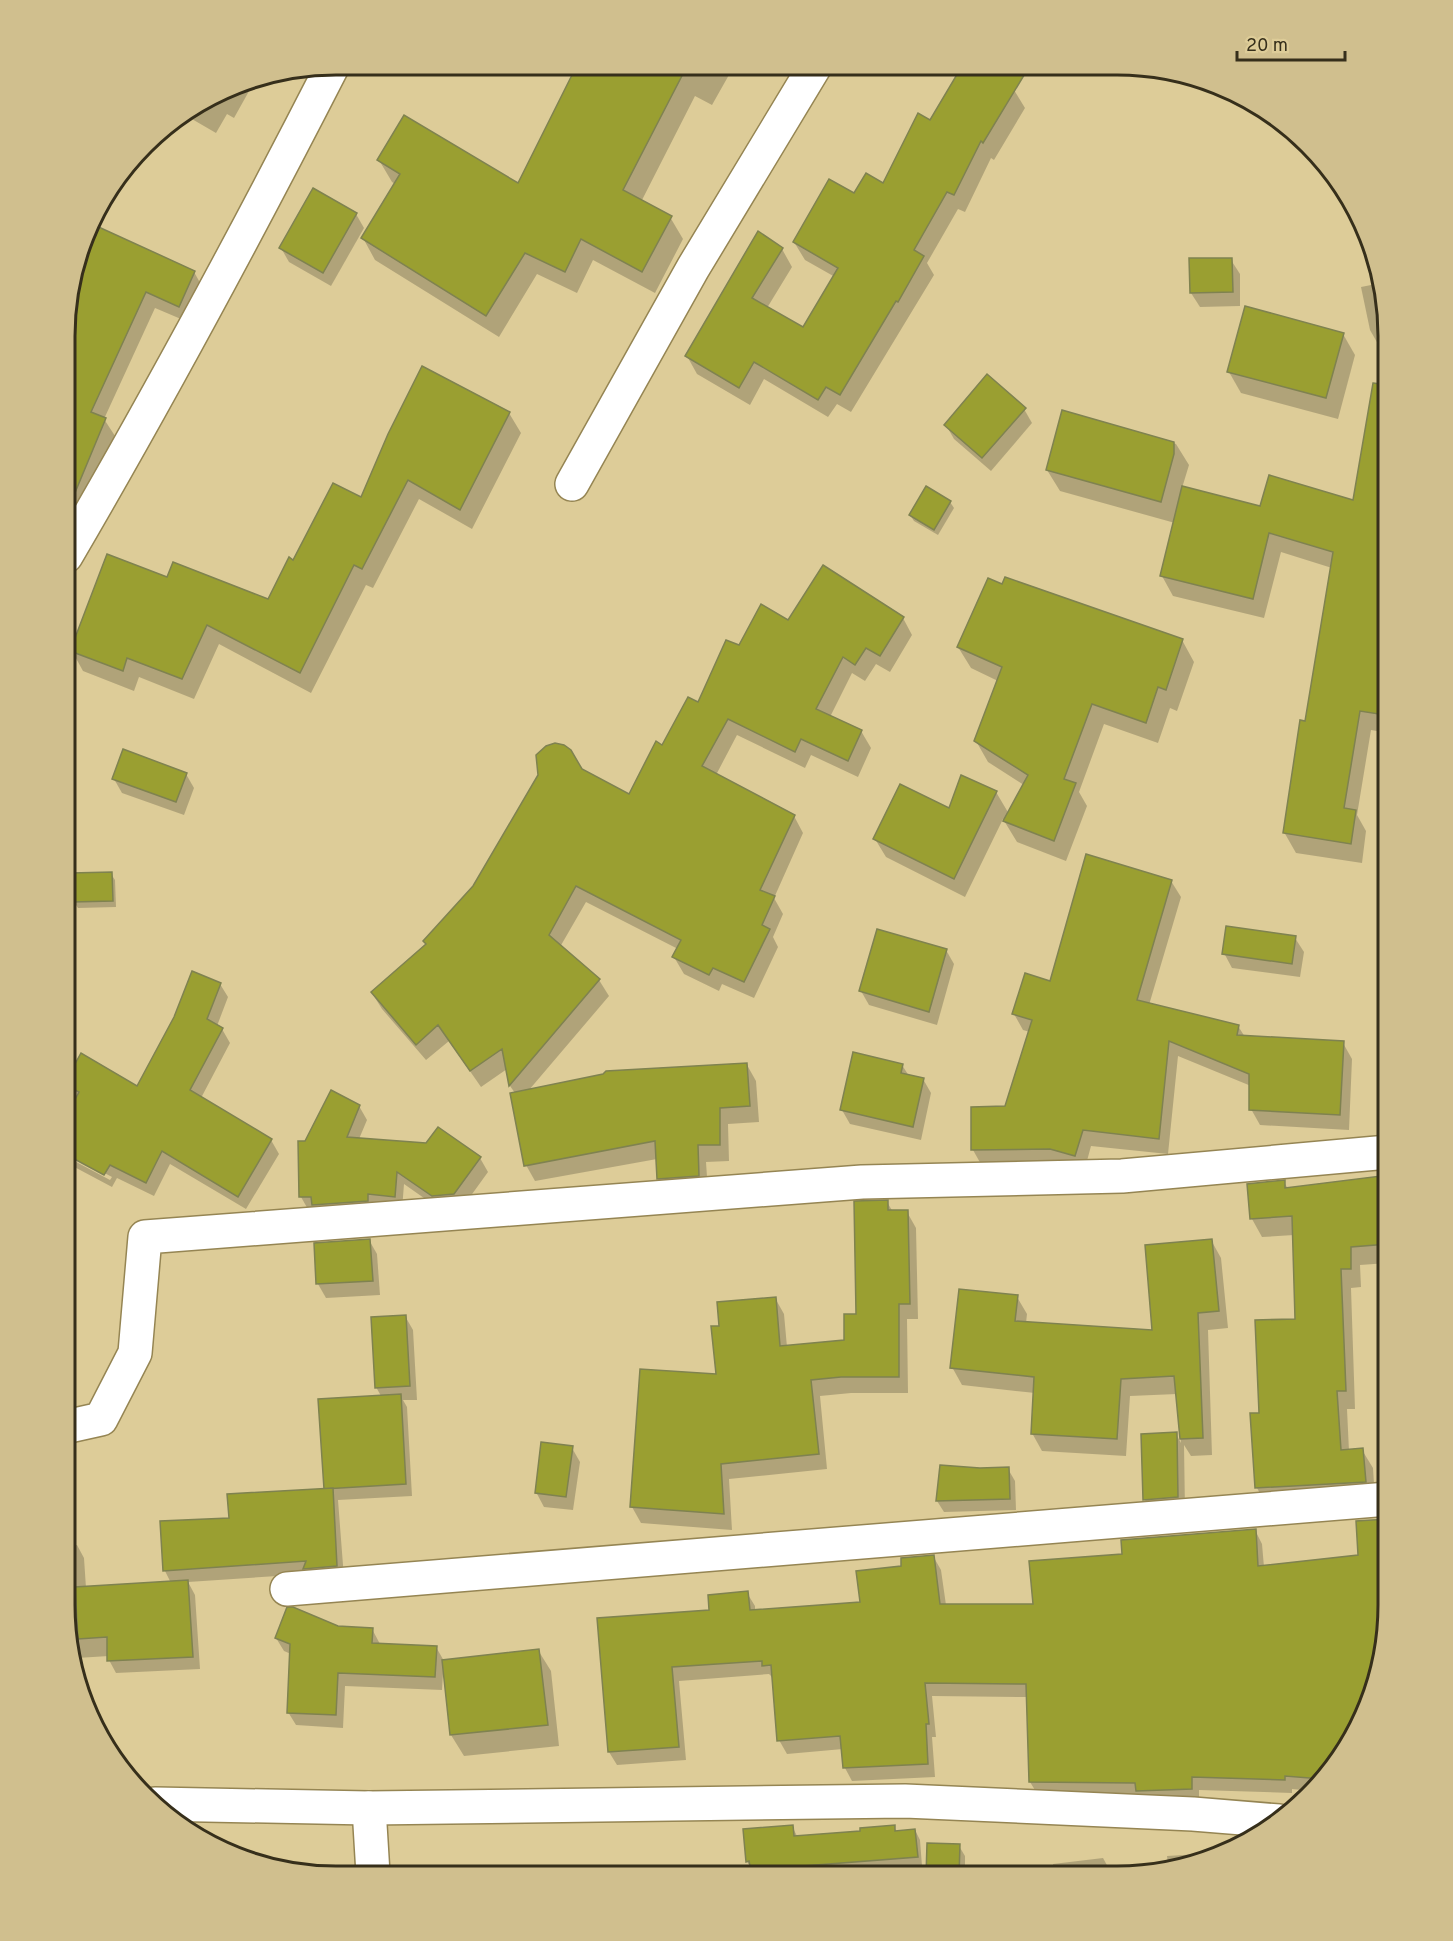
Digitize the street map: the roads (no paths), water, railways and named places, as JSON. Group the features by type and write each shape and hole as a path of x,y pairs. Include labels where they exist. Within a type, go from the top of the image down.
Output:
{"street":[{"path":"75,541 228,268 328,75"},
{"path":"572,484 693,268 810,75"},
{"path":"75,1425 101,1419 135,1353 145,1237 862,1182 1122,1176 1378,1153"},
{"path":"287,1589 1378,1500"},
{"path":"168,1804 369,1808 905,1801 1193,1814 1265,1820"},
{"path":"369,1808 373,1866"}]}
